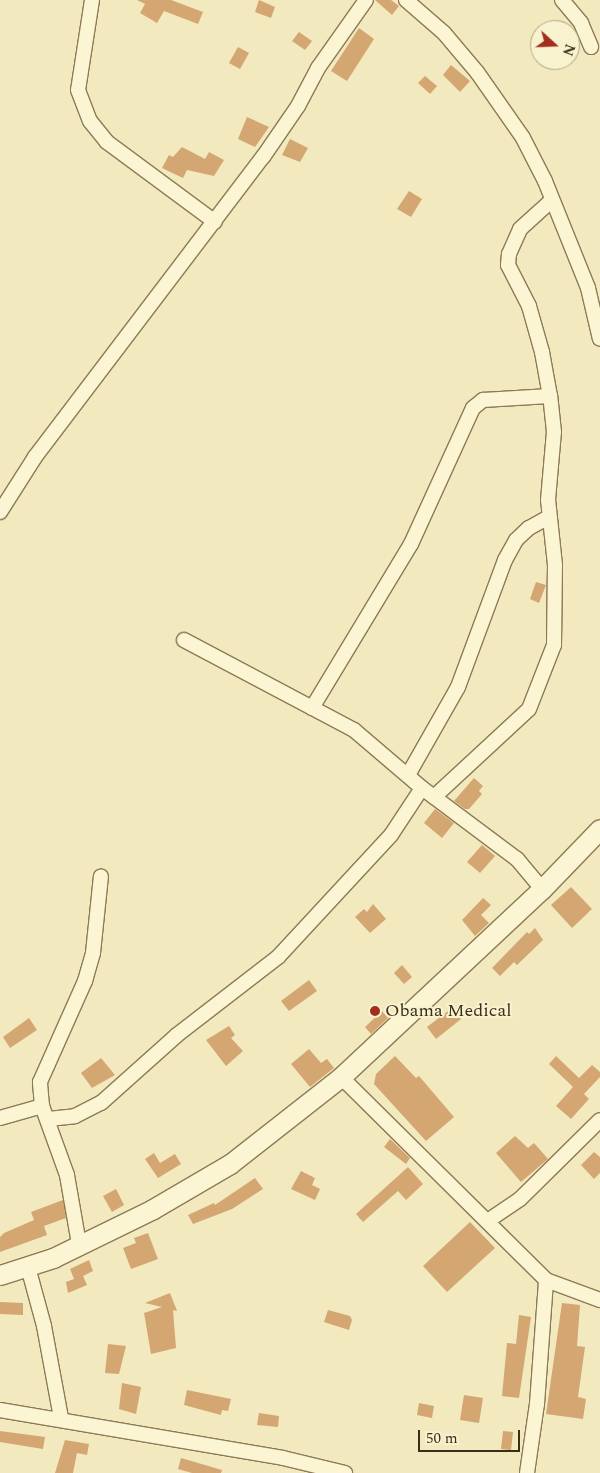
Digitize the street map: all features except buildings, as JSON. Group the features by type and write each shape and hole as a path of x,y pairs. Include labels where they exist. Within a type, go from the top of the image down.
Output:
{"street":[{"path":"92,0 78,90 90,122 128,159 215,222"},
{"path":"0,512 41,449 215,222 283,128 318,68 366,0"},
{"path":"406,0 444,33 477,72 524,138 588,288 600,339"},
{"path":"562,0 581,23 591,47"},
{"path":"434,797 519,721 529,709 544,677 554,644 557,617 554,544 549,517 554,432 550,396 542,352 529,306 508,265 509,254 520,229 552,200"},
{"path":"312,708 411,544 441,484 473,408 482,400 550,396"},
{"path":"408,774 458,687 504,560 516,540 529,528 549,517"},
{"path":"184,640 354,730 408,774 422,788 517,859 542,889"},
{"path":"48,1119 75,1116 101,1103 170,1041 278,957 391,835 422,788"},
{"path":"0,1275 28,1267 154,1209 230,1164 341,1078 542,889 600,829"},
{"path":"79,1244 67,1175 42,1106 39,1087 43,1070 85,981 93,953 101,876"},
{"path":"341,1078 489,1220 546,1280 600,1300"},
{"path":"0,1118 42,1106"},
{"path":"489,1220 520,1199 600,1120"},
{"path":"28,1267 44,1326 61,1418"},
{"path":"527,1473 537,1404 546,1280"},
{"path":"0,1410 61,1418 188,1444 283,1458 345,1473"}],"place":[{"name":"Obama Medical","path":"375,1011"}]}
